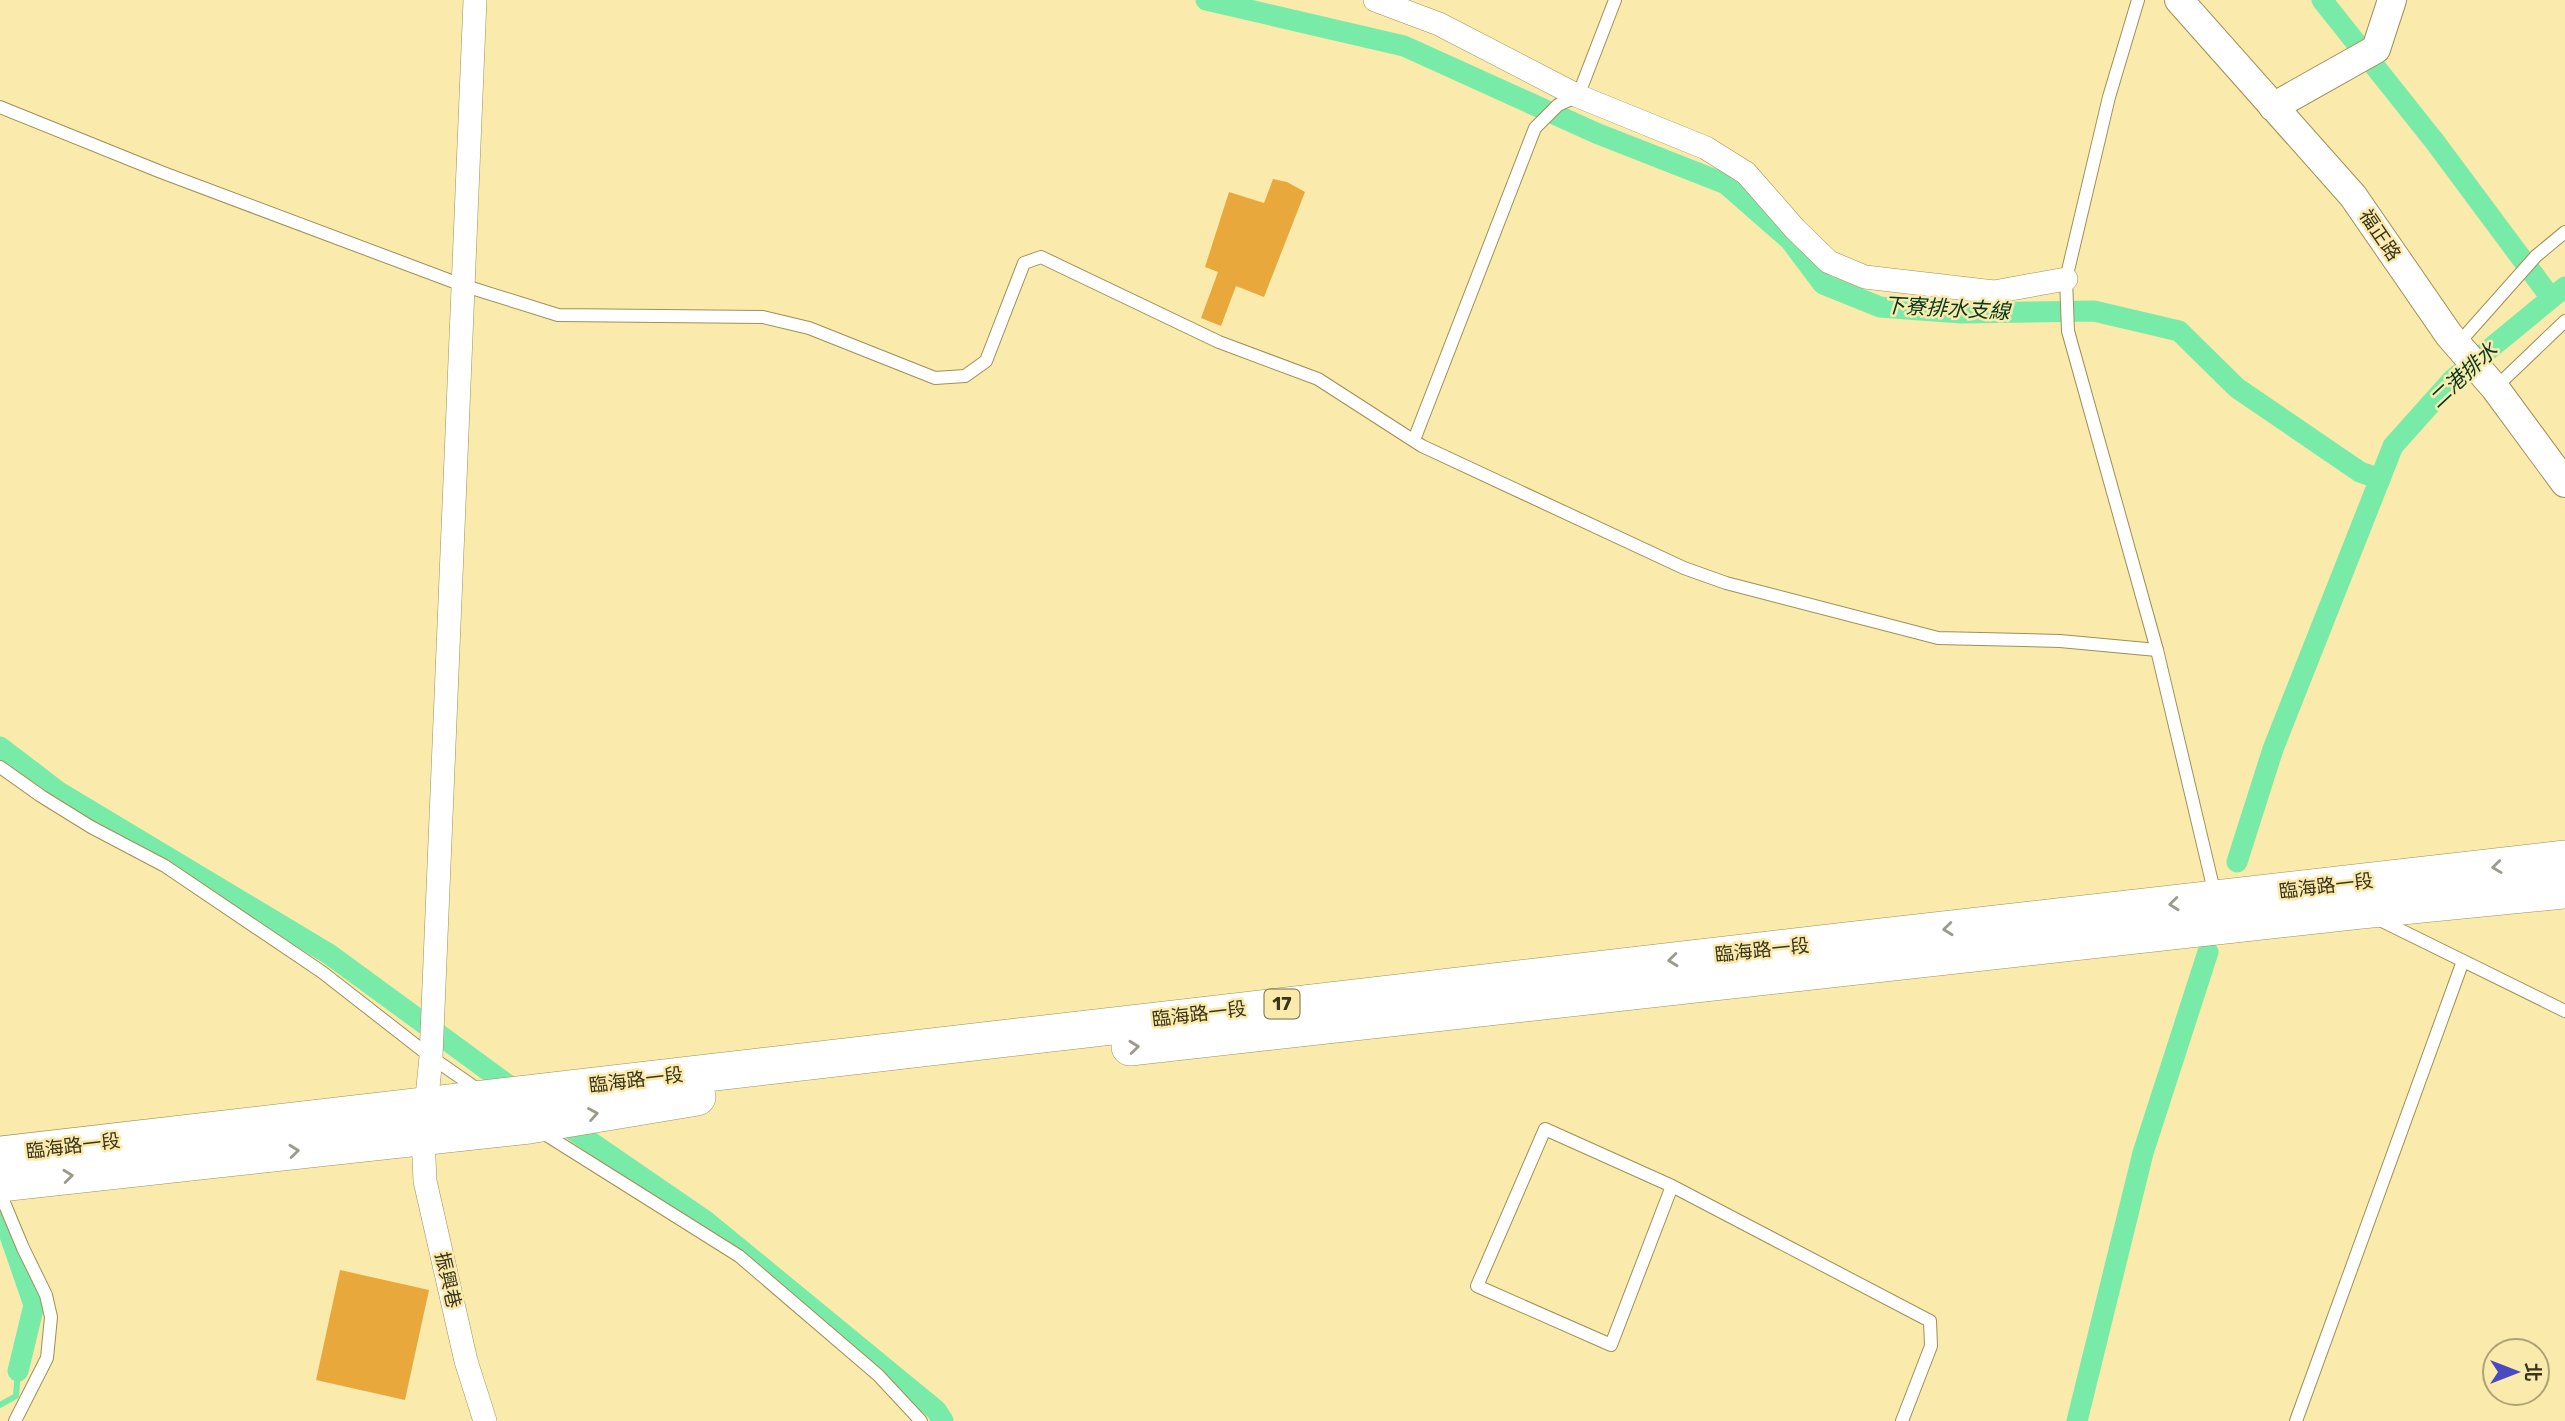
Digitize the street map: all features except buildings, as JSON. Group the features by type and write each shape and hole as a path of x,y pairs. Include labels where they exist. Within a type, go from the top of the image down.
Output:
{"main road":[{"name":"臨海路一段","path":"0,1183 516,1107 1293,1002 2565,859"},
{"name":"臨海路一段","path":"0,1155 424,1120 516,1107 676,1100 2361,910 2565,890"}],"street":[{"name":"振興巷","path":"475,0 430,1057 424,1120 425,1181 466,1361 485,1421"},
{"path":"1375,0 1439,24 1578,96 1706,148 1746,173 1795,229 1829,262 1865,277 1993,292 2066,279"},
{"name":"福正路","path":"2179,0 2353,195 2460,348 2492,385 2565,483"},
{"path":"2273,107 2376,49 2392,0"}],"lane":[{"path":"1414,440 1535,128 1558,104 1578,96 1615,0"},
{"path":"2138,0 2109,97 2066,279 2068,331 2157,650 2216,899 2361,910 2565,1011"},
{"path":"0,107 161,172 462,285 558,315 763,317 809,328 935,377 965,376 986,361 1024,263 1041,257 1219,342 1318,379 1422,446 1684,568 1726,583 1938,638 2060,641 2157,650"},
{"path":"2460,348 2521,272 2565,232"},
{"path":"2492,385 2565,321"},
{"path":"0,766 81,821 165,866 322,972 430,1057 516,1107 739,1256 878,1376 921,1421"},
{"path":"2297,1421 2463,961"},
{"path":"1672,1186 1611,1345 1477,1286 1545,1129 1672,1186 1930,1321 1931,1346 1902,1421"},
{"path":"0,1194 23,1248 47,1294 51,1317 47,1357 15,1421"}],"waterway":[{"name":"下寮排水支線","path":"1206,0 1404,46 1596,133 1726,184 1790,240 1823,284 1880,307 1961,313 2094,311 2179,331 2237,388 2360,472 2380,479"},
{"path":"2322,0 2435,142 2551,298"},
{"name":"二港排水","path":"2237,862 2273,749 2393,446 2453,379 2565,287"},
{"path":"0,747 59,792 329,954 519,1093"},
{"path":"2077,1421 2143,1153 2208,952"},
{"path":"557,1119 707,1222 936,1410 943,1421"},
{"path":"0,1215 6,1224 34,1305 18,1371"},
{"path":"0,1405 16,1396 18,1371"}]}
